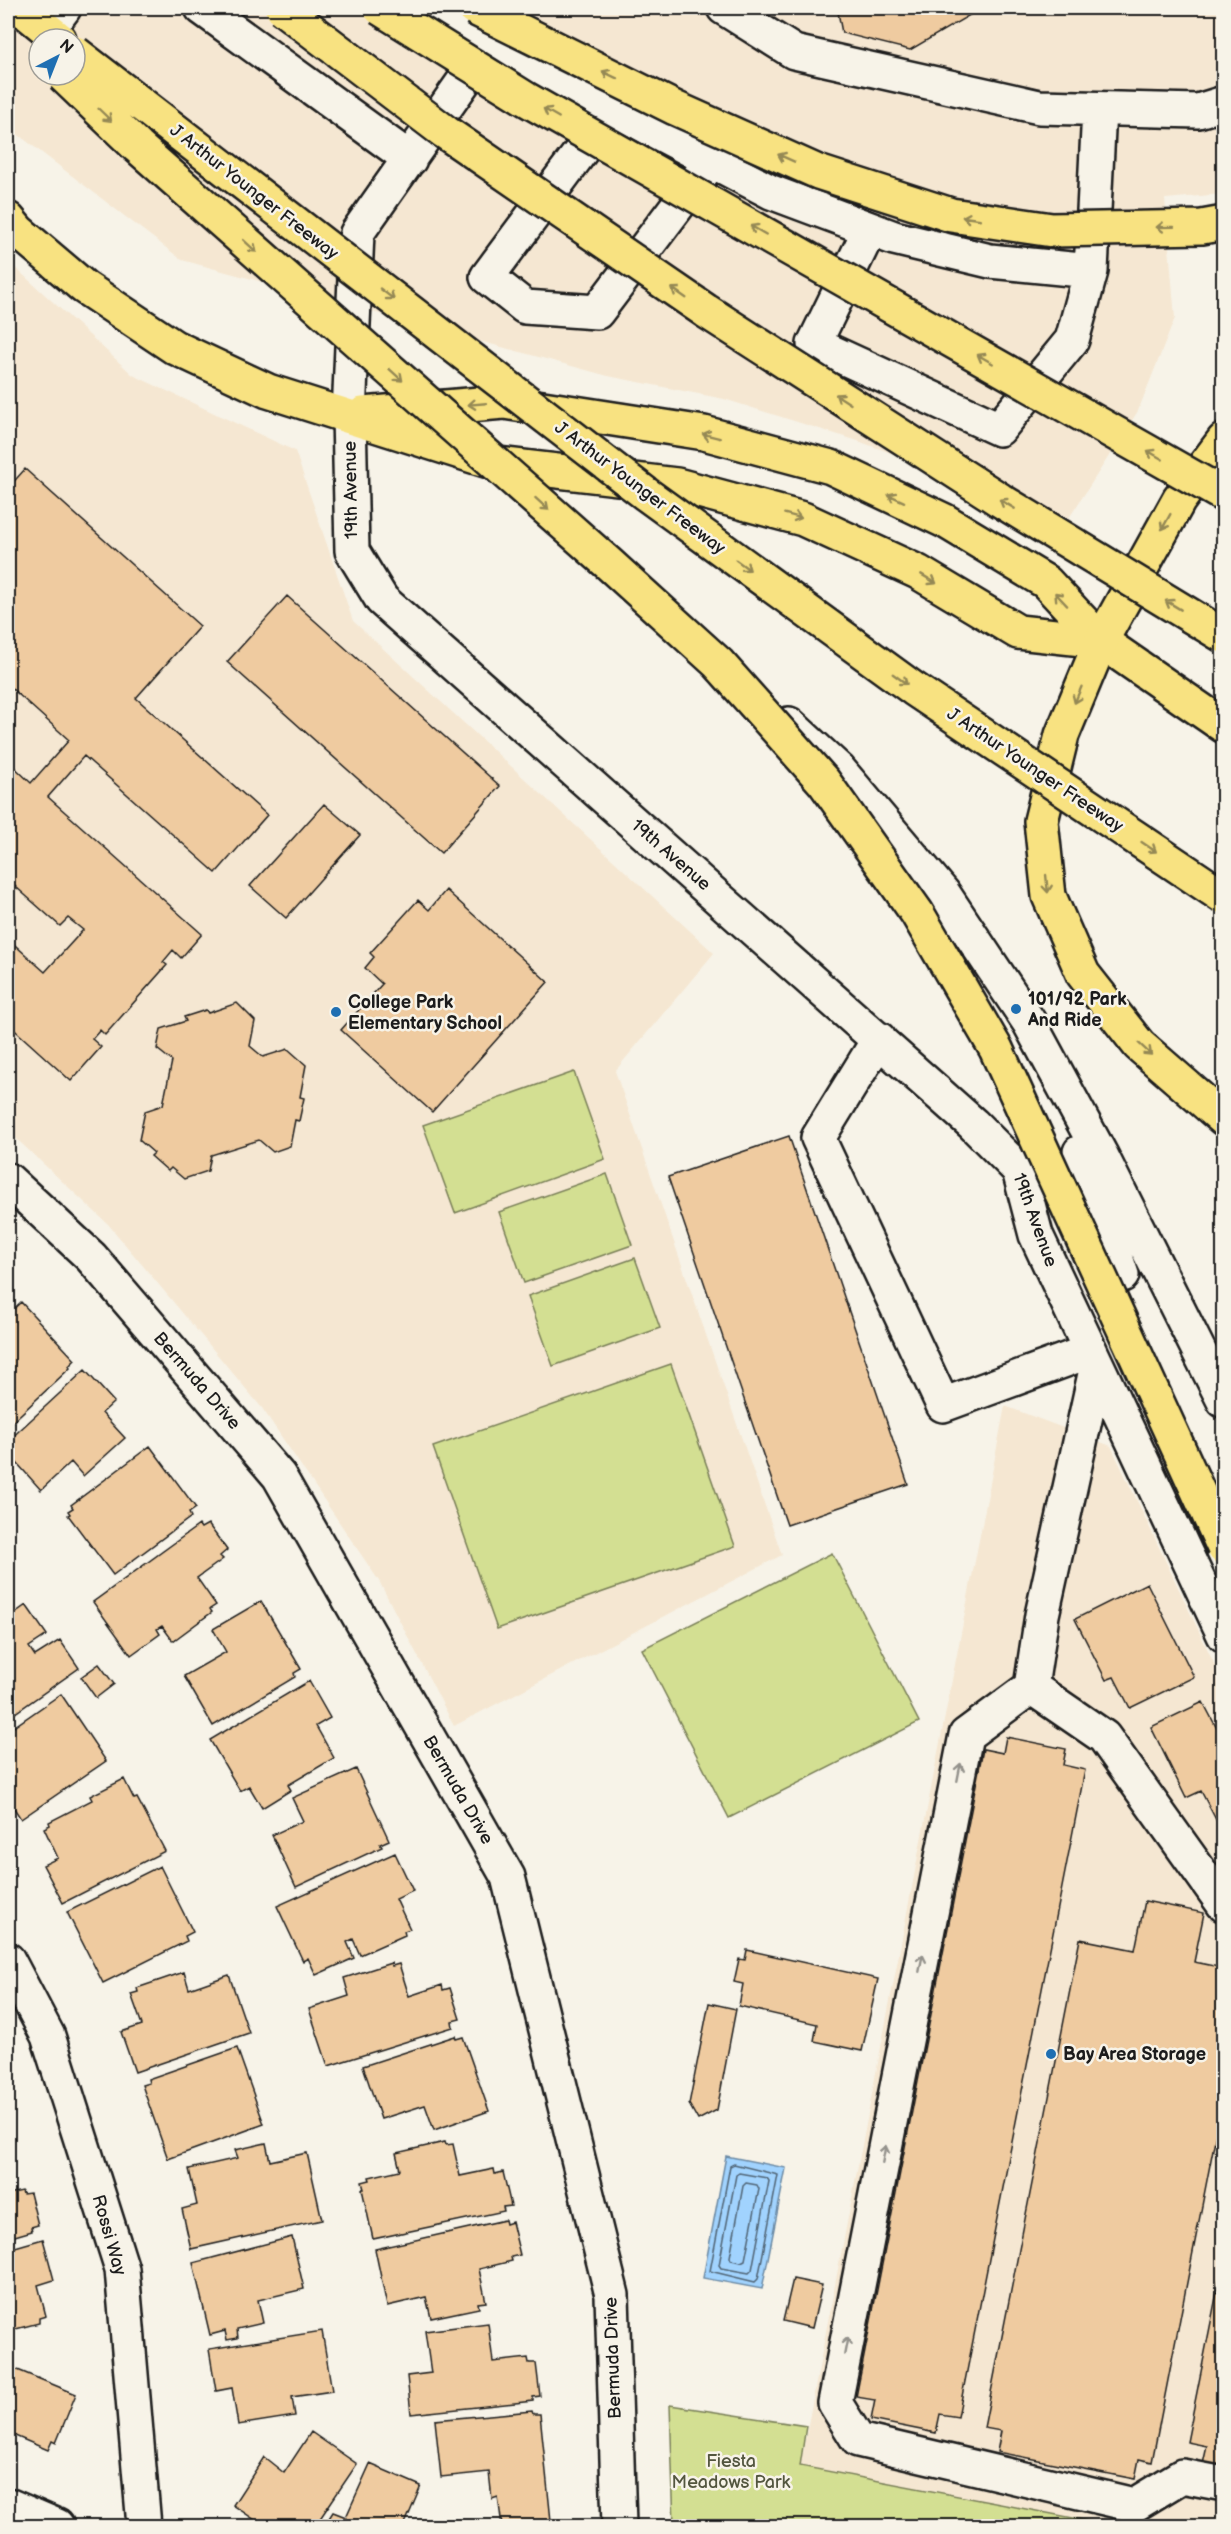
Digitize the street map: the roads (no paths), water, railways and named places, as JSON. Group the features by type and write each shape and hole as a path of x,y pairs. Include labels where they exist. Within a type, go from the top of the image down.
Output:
{"main road":[{"path":"21,8 47,27"},
{"path":"282,8 445,132 706,311 1000,500 1224,636"},
{"path":"380,8 526,99 1224,495"},
{"path":"474,8 675,108 818,172 951,215 1052,230 1202,227 1224,223"},
{"path":"8,22 38,27"},
{"name":"J Arthur Younger Freeway","path":"87,62 646,494 914,689 1224,897"},
{"path":"76,87 138,147 718,663 824,782 917,913 996,1049 1224,1548"},
{"name":"19th Avenue","path":"8,219 18,231 84,287 174,347 268,391 349,415"},
{"path":"349,415 504,402 705,434 831,467 945,521 1046,582 1101,642 1224,726"},
{"path":"349,415 498,464 677,485 803,519 918,572 1018,632 1101,642"},
{"path":"1224,440 1179,500 1101,642 1062,735 1041,820 1049,896 1083,974 1139,1045 1224,1119"}],"street":[{"path":"202,8 410,159"},
{"path":"440,8 490,45 771,192 894,238 990,261 1091,271"},
{"path":"724,8 794,52 1039,107 1198,111 1224,102"},
{"path":"349,415 357,233 490,45"},
{"path":"87,56 356,261"},
{"path":"612,108 487,277 525,307 597,312 712,161"},
{"path":"870,229 814,344 999,429 1072,340 1091,271 1099,109"},
{"name":"19th Avenue","path":"349,415 352,551 382,600 974,1124 1019,1170 1036,1235 1224,1635"},
{"path":"608,563 724,663 839,770 943,893 1029,1022 1101,1155 1224,1401"},
{"path":"879,1039 818,1138 943,1405 1094,1358 1042,1615 1031,1687 966,1735 835,2403 858,2439 1134,2505 1182,2476 1224,2484"},
{"path":"1062,1099 1122,1275"},
{"name":"Bermuda Drive","path":"8,1180 91,1257 279,1476 508,1877 612,2295 619,2526"},
{"path":"1031,1687 1104,1737 1224,1905"},
{"name":"Rossi Way","path":"8,1960 48,2036 122,2269 144,2526"},
{"path":"8,2505 57,2526"}],"water":[{"path":"726,2156 786,2168 762,2289 703,2278"}],"place":[{"name":"101/92 Park And Ride","path":"1016,1009"},
{"name":"College Park Elementary School","path":"336,1012"},
{"name":"Bay Area Storage","path":"1051,2054"}],"park label":[{"name":"Fiesta Meadows Park","path":"731,2471"}]}
